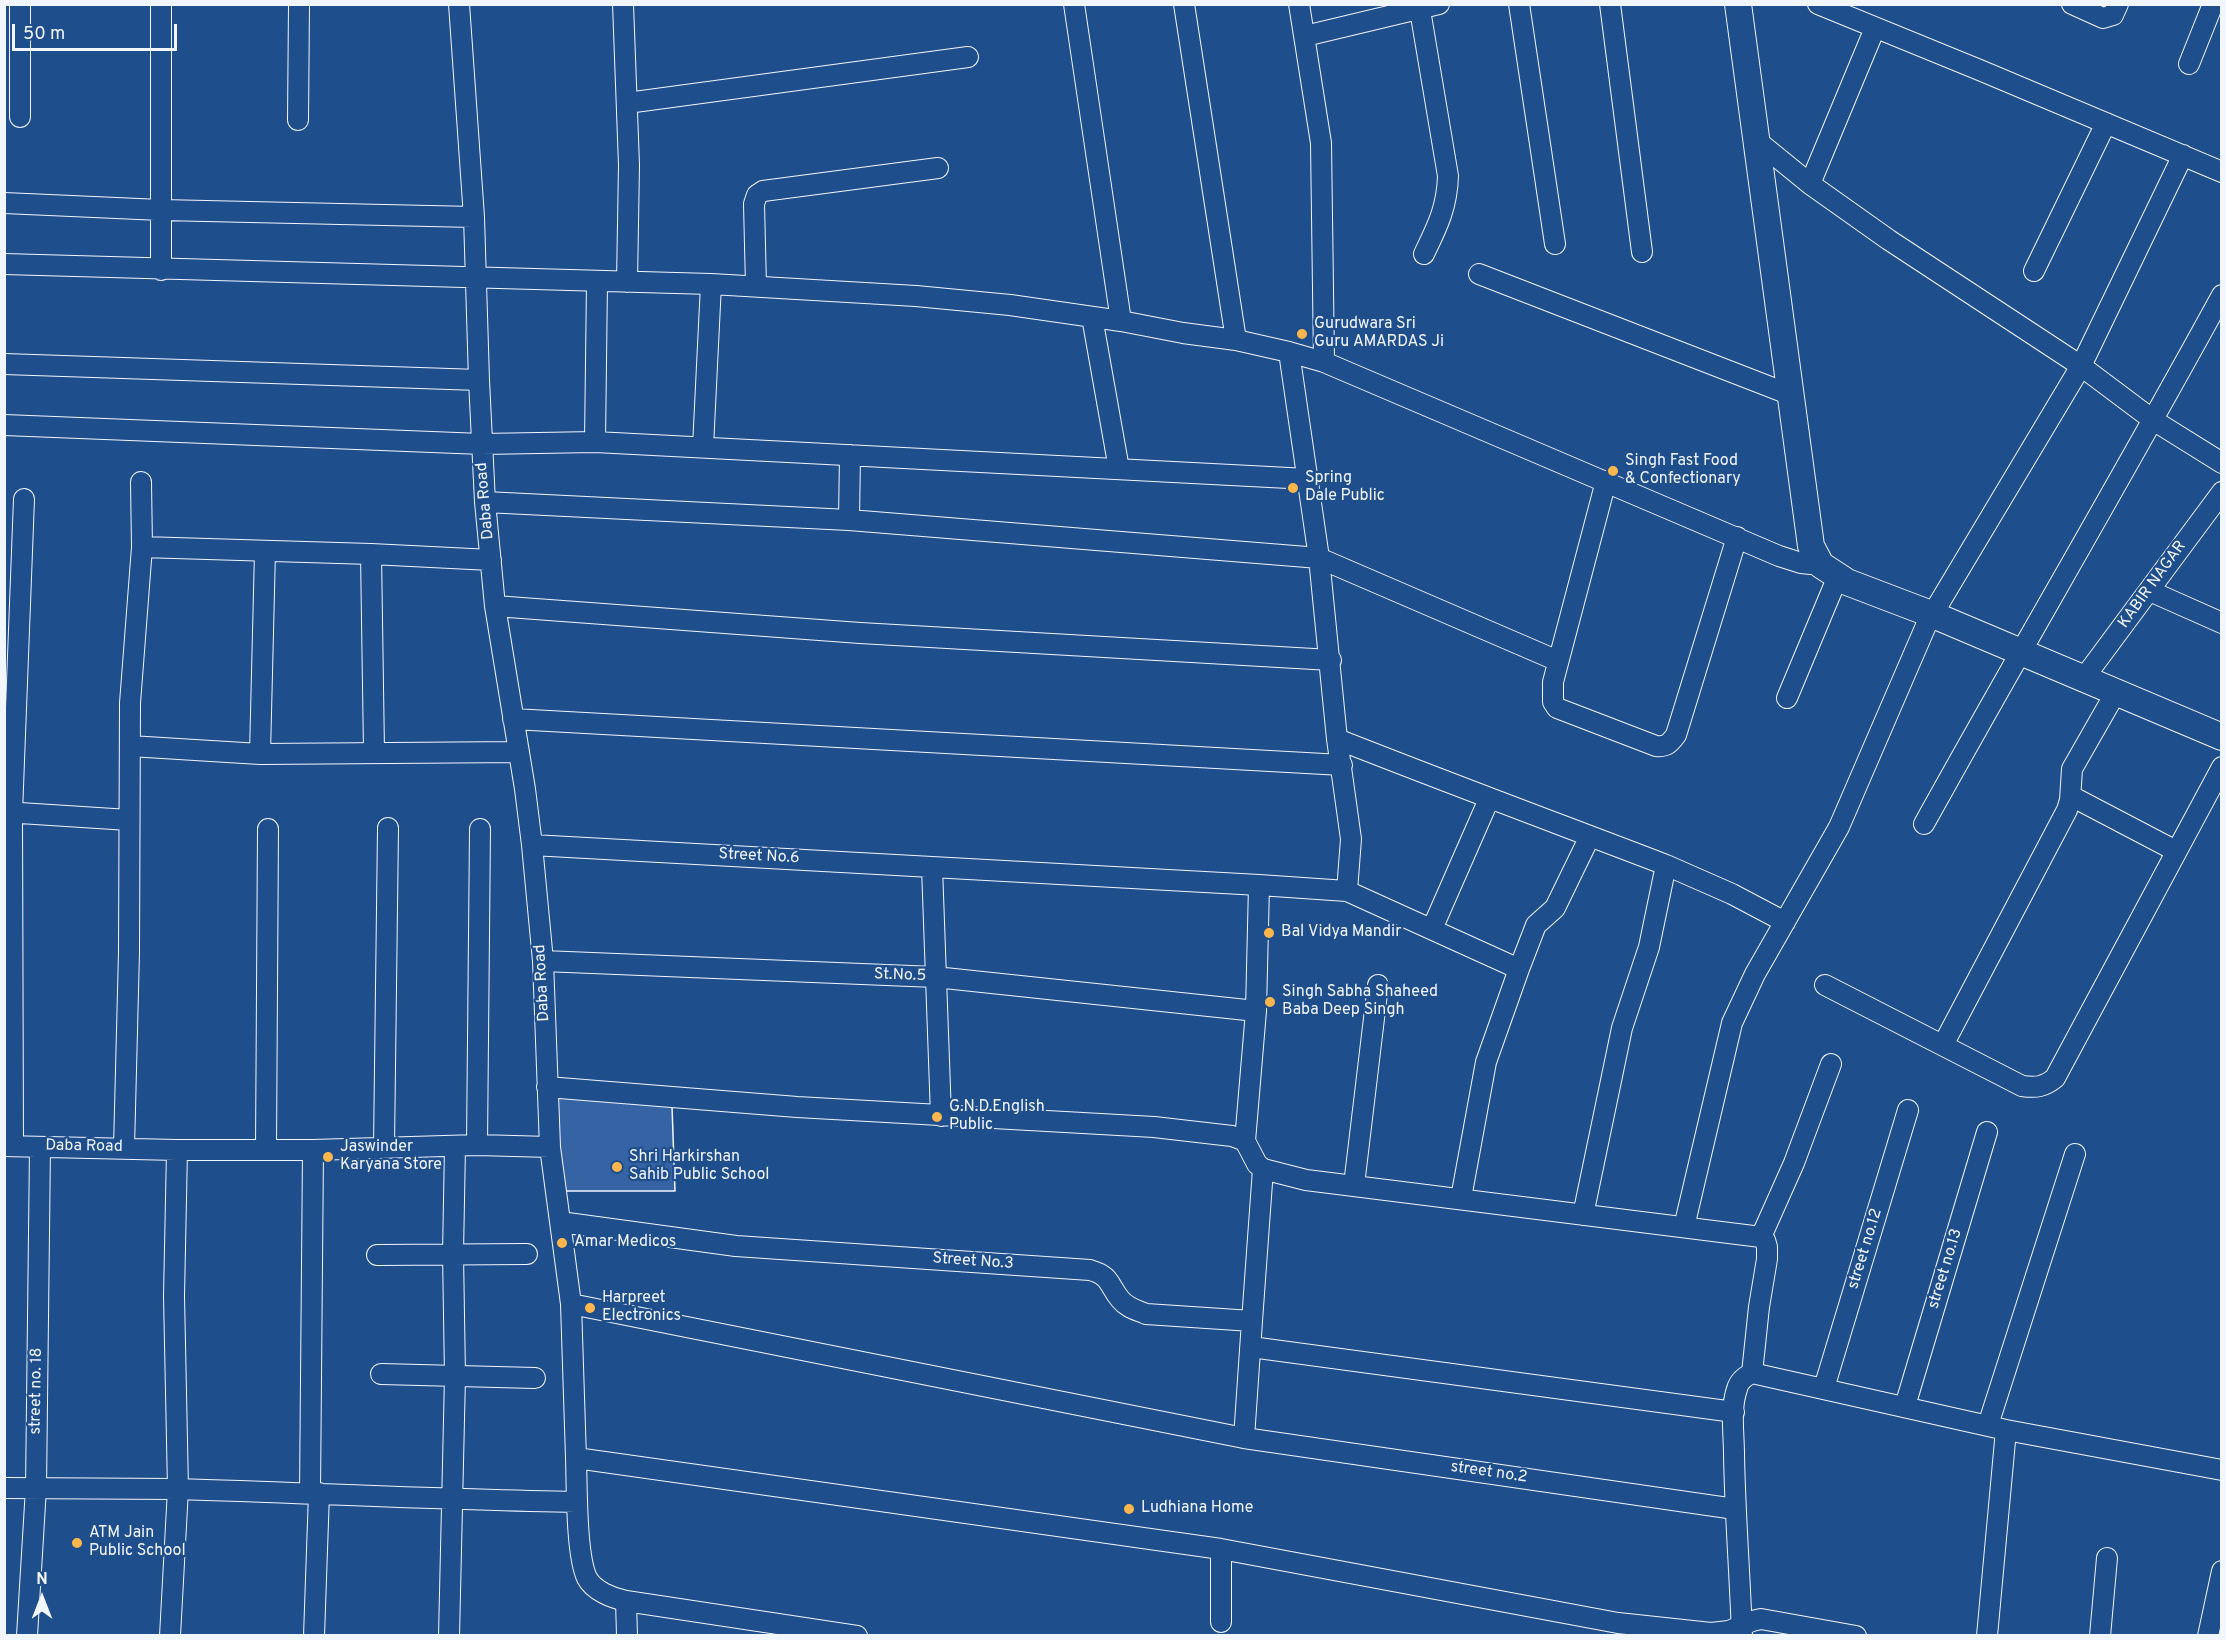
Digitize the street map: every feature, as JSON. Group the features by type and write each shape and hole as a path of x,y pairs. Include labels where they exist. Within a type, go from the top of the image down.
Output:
{"street":[{"path":"20,4 20,117"},
{"path":"160,4 161,270"},
{"path":"298,120 299,4"},
{"name":"Daba Road","path":"9,1146 177,1150 313,1150 477,1145 550,1147 543,962 519,752 495,606 485,502 474,217 459,4"},
{"path":"623,4 629,165 627,282"},
{"path":"1074,4 1121,321"},
{"path":"1184,4 1236,340"},
{"path":"1299,4 1321,143 1324,362"},
{"path":"1519,4 1555,244"},
{"path":"1610,4 1642,252"},
{"path":"1738,4 1811,546 1829,570"},
{"path":"1818,4 2222,172"},
{"path":"2072,4 2103,18 2113,15 2118,4"},
{"path":"2189,64 2212,4"},
{"path":"1305,36 1426,6 1448,176 1443,214 1424,254"},
{"path":"1810,184 1875,27"},
{"path":"627,103 968,57"},
{"path":"2034,271 2106,123"},
{"path":"1756,140 1810,184 1889,240 2081,366 2153,420 2222,463"},
{"path":"1684,1227 1732,1023 1755,974 1839,827 1931,614 2081,366 2183,156"},
{"path":"756,286 754,204 757,195 763,191 938,168"},
{"path":"4,203 161,210 474,217"},
{"path":"4,264 756,286 916,296 1010,305 1236,340 1324,362 1779,556 1829,570 1847,582 1931,614 2222,737"},
{"path":"1479,274 1791,395"},
{"path":"595,441 597,282"},
{"path":"703,447 711,284"},
{"path":"1924,824 2222,295"},
{"path":"1092,317 1119,469"},
{"path":"1289,352 1319,558 1351,839 1347,891 1519,969"},
{"path":"4,364 479,380"},
{"path":"4,425 482,444 595,441 1308,479"},
{"path":"849,520 850,455"},
{"path":"1606,481 1558,661 1551,694 1557,708 1656,746 1665,747 1671,742 1676,735 1737,537"},
{"path":"124,1148 129,952 130,703 142,548 141,482"},
{"name":"KABIR NAGAR","path":"2084,678 2221,493"},
{"path":"9,1146 8,812 24,500"},
{"path":"485,502 849,520 1319,558 1558,661"},
{"path":"142,548 371,554 491,560"},
{"path":"260,754 265,551"},
{"path":"371,554 374,752"},
{"path":"1787,698 1829,570"},
{"path":"2150,591 2222,623"},
{"path":"495,606 860,633 1330,660"},
{"path":"1943,1045 2067,810 2071,796 2072,769 2116,692"},
{"path":"513,719 1342,765"},
{"path":"1338,739 1665,865 1732,894 1785,921"},
{"path":"130,746 260,754 519,752"},
{"path":"1825,985 2022,1086 2034,1088 2046,1085 2055,1078 2222,766"},
{"path":"2071,796 2176,851"},
{"path":"1432,929 1489,799"},
{"path":"8,812 129,820"},
{"path":"384,1147 388,828"},
{"path":"266,1149 268,830"},
{"path":"477,1145 480,830"},
{"path":"1461,1198 1486,1062 1519,969 1536,925 1556,908 1590,836"},
{"name":"Street No.6","path":"531,845 1347,891"},
{"path":"1583,1215 1622,1028 1649,947 1665,865"},
{"path":"932,867 940,1116"},
{"path":"1259,885 1256,1011 1245,1141 1257,1164 1263,1169 1306,1180 1761,1237 1765,1240 1767,1258 1758,1306 1752,1373"},
{"name":"St.No.5","path":"543,962 935,977 1256,1011"},
{"path":"1354,1185 1378,985"},
{"path":"1761,1237 1794,1163 1831,1064"},
{"path":"547,1087 797,1107 1154,1127 1232,1136 1245,1141"},
{"name":"street no.12","path":"1824,1388 1908,1110"},
{"name":"street no.13","path":"1905,1406 1987,1132"},
{"path":"449,1635 455,1376 453,1254 455,1146"},
{"name":"street no. 18","path":"27,1635 36,1488 40,1147"},
{"path":"550,1147 571,1304 577,1502 583,1564 588,1579 594,1587 614,1598 733,1627 857,1635"},
{"path":"170,1635 178,1489 174,1296 177,1150"},
{"path":"313,1150 314,1635"},
{"path":"1987,1635 1997,1428 2075,1154"},
{"path":"1244,1438 1263,1169"},
{"name":"Street No.3","path":"560,1222 736,1246 1089,1270 1101,1273 1108,1279 1121,1301 1146,1314 1252,1321"},
{"path":"378,1255 527,1254"},
{"name":"street no.2","path":"571,1304 1244,1438 1735,1509"},
{"path":"1251,1347 1734,1412"},
{"path":"1742,1631 1735,1509 1734,1412 1739,1383 1752,1373 1997,1428 2222,1470"},
{"path":"381,1374 535,1378"},
{"path":"576,1458 1221,1549 1618,1623 1711,1633 1742,1631 1752,1621 1770,1620 1856,1635"},
{"path":"4,1488 178,1489 452,1500 577,1502"},
{"path":"1221,1549 1221,1622"},
{"path":"2100,1635 2107,1558"},
{"path":"2208,1635 2222,1571"},
{"path":"626,1601 627,1635"}],"building":[{"name":"Shri Harkirshan Sahib Public School","path":"556,1097 672,1106 675,1191 561,1191"}],"place":[{"name":"Gurudwara Sri Guru AMARDAS Ji","path":"1302,334"},
{"name":"Singh Fast Food & Confectionary","path":"1613,471"},
{"name":"Spring Dale Public","path":"1293,488"},
{"name":"Bal Vidya Mandir","path":"1269,933"},
{"name":"Singh Sabha Shaheed Baba Deep Singh","path":"1270,1002"},
{"name":"G.N.D.English Public","path":"937,1117"},
{"name":"Jaswinder Karyana Store","path":"328,1157"},
{"name":"Shri Harkirshan Sahib Public School","path":"617,1167"},
{"name":"Amar Medicos","path":"562,1243"},
{"name":"Harpreet Electronics","path":"590,1308"},
{"name":"Ludhiana Home","path":"1129,1509"},
{"name":"ATM Jain Public School","path":"77,1543"}]}
